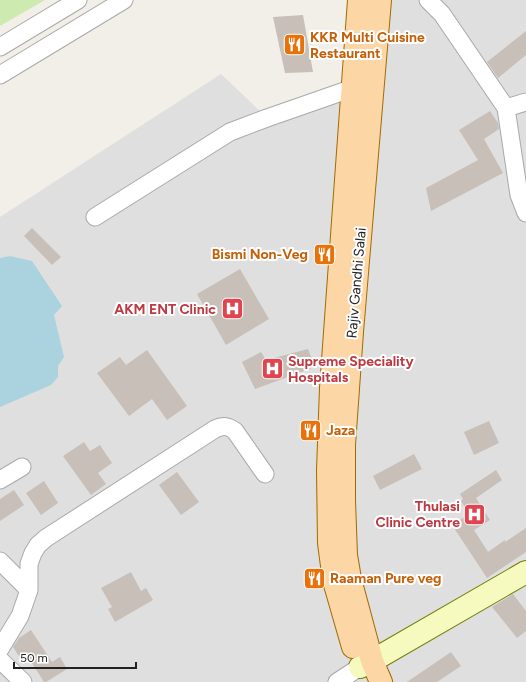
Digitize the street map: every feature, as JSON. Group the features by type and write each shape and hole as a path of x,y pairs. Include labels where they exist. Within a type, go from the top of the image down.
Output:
{"main road":[{"name":"Rajiv Gandhi Salai","path":"359,0 331,388 328,470 329,543 334,581 366,670 381,682"},
{"name":"Rajiv Gandhi Salai","path":"366,670 346,555 344,445 380,0"}],"street":[{"path":"0,47 78,0"},
{"path":"0,75 124,0"},
{"path":"428,0 442,14 506,108 519,195 526,213"},
{"path":"95,217 230,132 353,88"},
{"path":"506,108 526,102"},
{"path":"0,649 20,616 29,590 29,564 33,553 38,545 46,538 216,429 225,426 235,431 265,474"},
{"path":"0,480 22,467"},
{"path":"0,561 29,590"},
{"path":"337,682 366,670 526,572"},
{"path":"0,660 23,682"}],"shaded area":[{"path":"367,0 526,0 526,682 0,682 0,217 221,74 262,113 342,88"}],"green space":[{"path":"0,0 45,0 0,26"}],"water":[{"path":"10,256 32,261 62,306 54,315 64,357 58,366 58,377 51,385 0,407 0,258"}],"building":[{"name":"KKR Multi Cuisine Restaurant","path":"303,15 313,72 285,73 273,17"},
{"path":"526,31 526,55 498,78 487,62"},
{"path":"490,111 498,123 499,129 484,139 503,173 431,211 426,188 478,160 459,130"},
{"path":"32,228 61,257 52,265 24,236"},
{"path":"240,269 269,319 226,345 197,294"},
{"path":"308,349 315,367 255,389 242,362 261,352 266,360"},
{"path":"147,350 187,406 167,420 152,399 129,416 97,373 120,357 126,365"},
{"path":"489,421 499,443 474,455 464,432"},
{"path":"84,442 90,451 100,445 112,463 98,473 106,484 91,495 63,456"},
{"path":"414,454 422,469 380,490 373,476"},
{"path":"496,470 502,480 476,498 490,520 474,530 488,552 526,528 526,552 487,578 452,525 469,514 461,501 463,499 460,494"},
{"path":"177,472 199,502 181,515 159,485"},
{"path":"44,481 58,503 41,515 26,493"},
{"path":"14,490 24,505 0,521 0,499"},
{"path":"131,572 141,591 146,588 153,600 115,622 108,609 112,607 101,588"},
{"path":"513,594 526,611 526,631 517,638 492,607"},
{"path":"31,630 52,662 60,657 67,669 46,682 44,682 25,652 19,656 13,647 19,638"},
{"path":"451,652 461,666 437,682 407,682"}],"place":[{"name":"KKR Multi Cuisine Restaurant","path":"294,45"},
{"name":"Bismi Non-Veg","path":"324,254"},
{"name":"AKM ENT Clinic","path":"232,309"},
{"name":"Supreme Speciality Hospitals","path":"273,369"},
{"name":"Jaza","path":"311,430"},
{"name":"Thulasi Clinic Centre","path":"475,514"},
{"name":"Raaman Pure veg","path":"315,578"}]}
